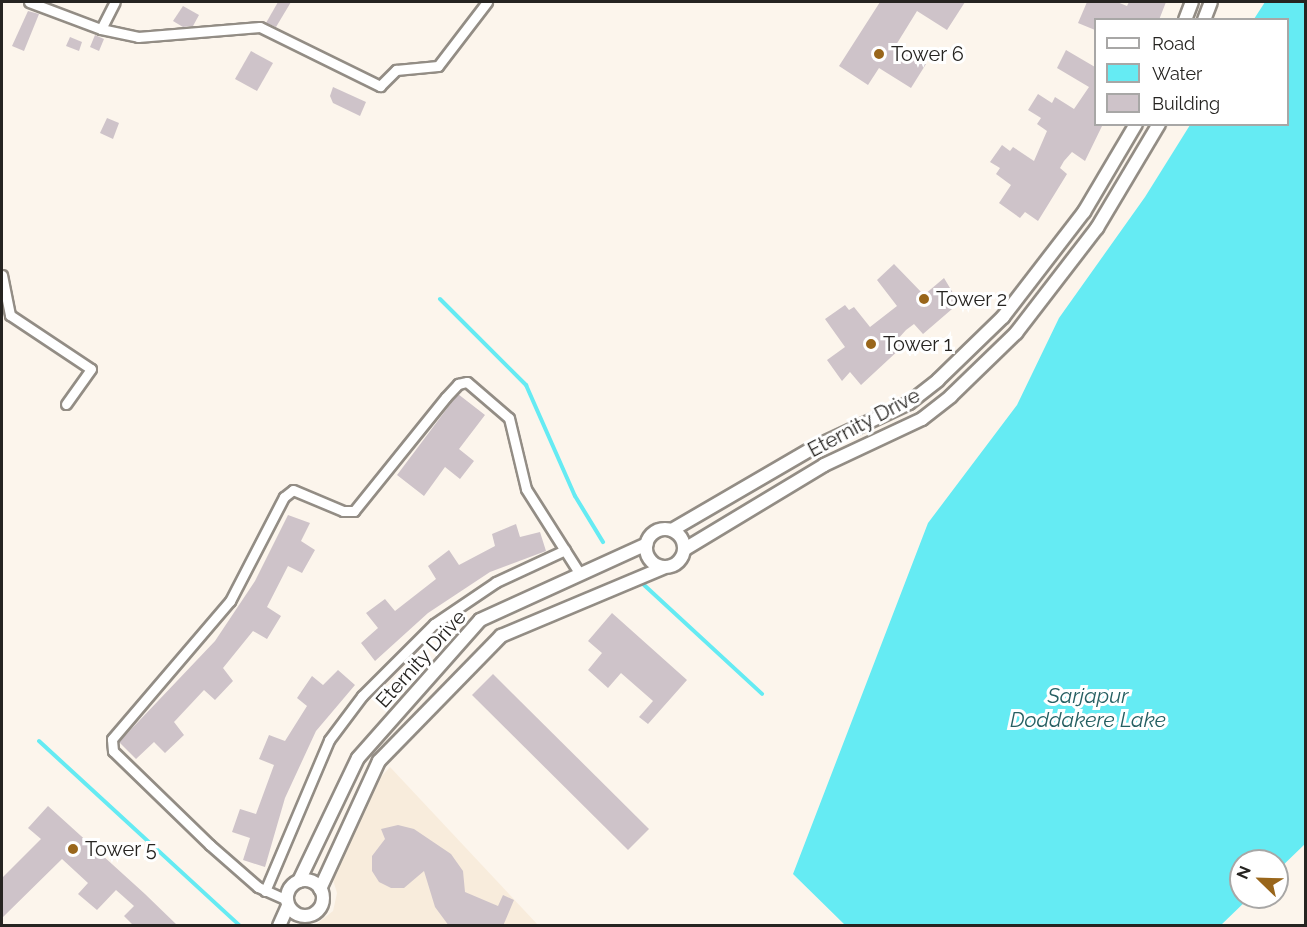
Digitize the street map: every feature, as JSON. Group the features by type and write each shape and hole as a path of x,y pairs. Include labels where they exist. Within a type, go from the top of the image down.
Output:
{"street":[{"path":"29,2 101,29 138,37 260,27 380,86 396,70 438,66 487,2"},
{"path":"101,29 115,2"},
{"path":"1186,18 1192,2"},
{"path":"1205,18 1210,2"},
{"name":"Eternity Drive","path":"279,926 289,889 299,881 358,758 480,620 646,544 654,533 672,530 811,449 909,403 938,380 1004,317 1084,212 1135,126"},
{"name":"Eternity Drive","path":"287,903 305,921 321,906 320,889 379,761 501,636 675,565 685,549 824,465 922,419 951,396 1023,324 1097,228 1158,126"},
{"path":"2,275 10,315 91,369 66,404"},
{"path":"287,903 265,891 219,853 113,751 112,739 230,601 284,497 293,490 343,511 354,511 446,397 458,384 467,382 509,418 526,489 580,574"},
{"path":"672,530 681,537 685,549"},
{"path":"646,544 651,562 663,568"},
{"path":"265,891 329,740 362,696 434,624 496,582 565,550"},
{"path":"443,662 457,681"},
{"path":"299,881 311,881 320,889"}],"shaded area":[{"path":"390,767 538,925 314,926 333,911 337,893 333,880 373,786"}],"water":[{"name":"Sarjapur Doddakere Lake","path":"1265,2 1306,2 1305,844 1289,859 1289,849 1229,849 1229,909 1238,909 1221,925 845,925 793,874 928,523 1017,405 1059,318 1145,197 1189,126 1289,126 1289,18 1255,18"}],"building":[{"path":"278,2 291,2 276,27 266,23"},
{"name":"Tower 6","path":"880,2 965,2 947,30 917,11 896,45 926,64 911,88 879,68 868,85 839,66"},
{"path":"1087,2 1117,2 1127,6 1129,2 1166,2 1160,18 1094,18 1094,30 1078,23"},
{"path":"183,6 199,15 193,26 183,27 173,21"},
{"path":"28,11 39,14 24,51 12,46"},
{"path":"95,35 104,39 99,51 90,47"},
{"path":"70,37 82,42 79,51 66,46"},
{"path":"1066,50 1094,66 1094,126 1102,126 1085,161 1072,152 1064,161 1060,168 1067,174 1038,221 1025,212 1020,218 999,203 1011,185 996,174 1000,168 990,162 1002,145 1010,151 1013,147 1034,161 1047,131 1037,124 1041,118 1028,110 1038,94 1052,103 1055,97 1074,109 1089,87 1057,68"},
{"path":"251,51 273,63 257,91 235,79"},
{"path":"333,87 366,102 360,116 333,103 330,96"},
{"path":"107,118 119,123 113,139 100,133"},
{"path":"894,264 924,295 944,278 959,303 923,334 914,324 906,330 897,340 902,347 861,385 850,372 842,381 827,360 845,347 825,319 845,305 849,310 854,307 870,327 897,306 877,280"},
{"path":"458,394 485,415 459,449 474,461 460,479 445,467 424,496 397,475"},
{"path":"288,515 310,523 301,541 315,550 302,573 288,566 267,607 281,616 267,639 253,631 223,668 233,681 215,700 204,690 174,722 184,735 165,753 154,742 136,759 119,742 215,641 255,581"},
{"path":"516,524 520,537 540,532 546,551 490,572 428,613 375,661 361,643 378,628 366,613 385,599 395,611 436,579 428,566 449,550 459,565 495,546 492,534"},
{"path":"612,613 687,680 648,724 639,717 653,701 621,673 608,688 588,670 602,653 588,641"},
{"path":"338,670 355,685 316,731 285,798 265,867 243,860 250,838 232,832 240,809 256,814 274,765 259,759 269,735 285,741 307,706 297,698 312,676 323,685"},
{"path":"493,674 649,829 628,850 472,695"},
{"path":"48,806 178,926 134,926 124,916 134,906 116,890 97,910 78,894 88,883 62,859 2,918 2,878 41,839 28,828"},
{"path":"398,825 414,829 451,854 463,871 465,892 498,906 503,895 514,900 503,926 449,926 435,907 424,871 404,888 391,888 379,882 372,871 372,856 385,839 381,829"}],"waterway":[{"path":"440,299 526,385 575,496 603,542"},
{"path":"643,584 762,694"},
{"path":"39,741 239,925"}],"place":[{"name":"Tower 6","path":"879,54"},
{"name":"Tower 2","path":"924,299"},
{"name":"Tower 1","path":"871,344"},
{"name":"Tower 5","path":"73,849"}]}
